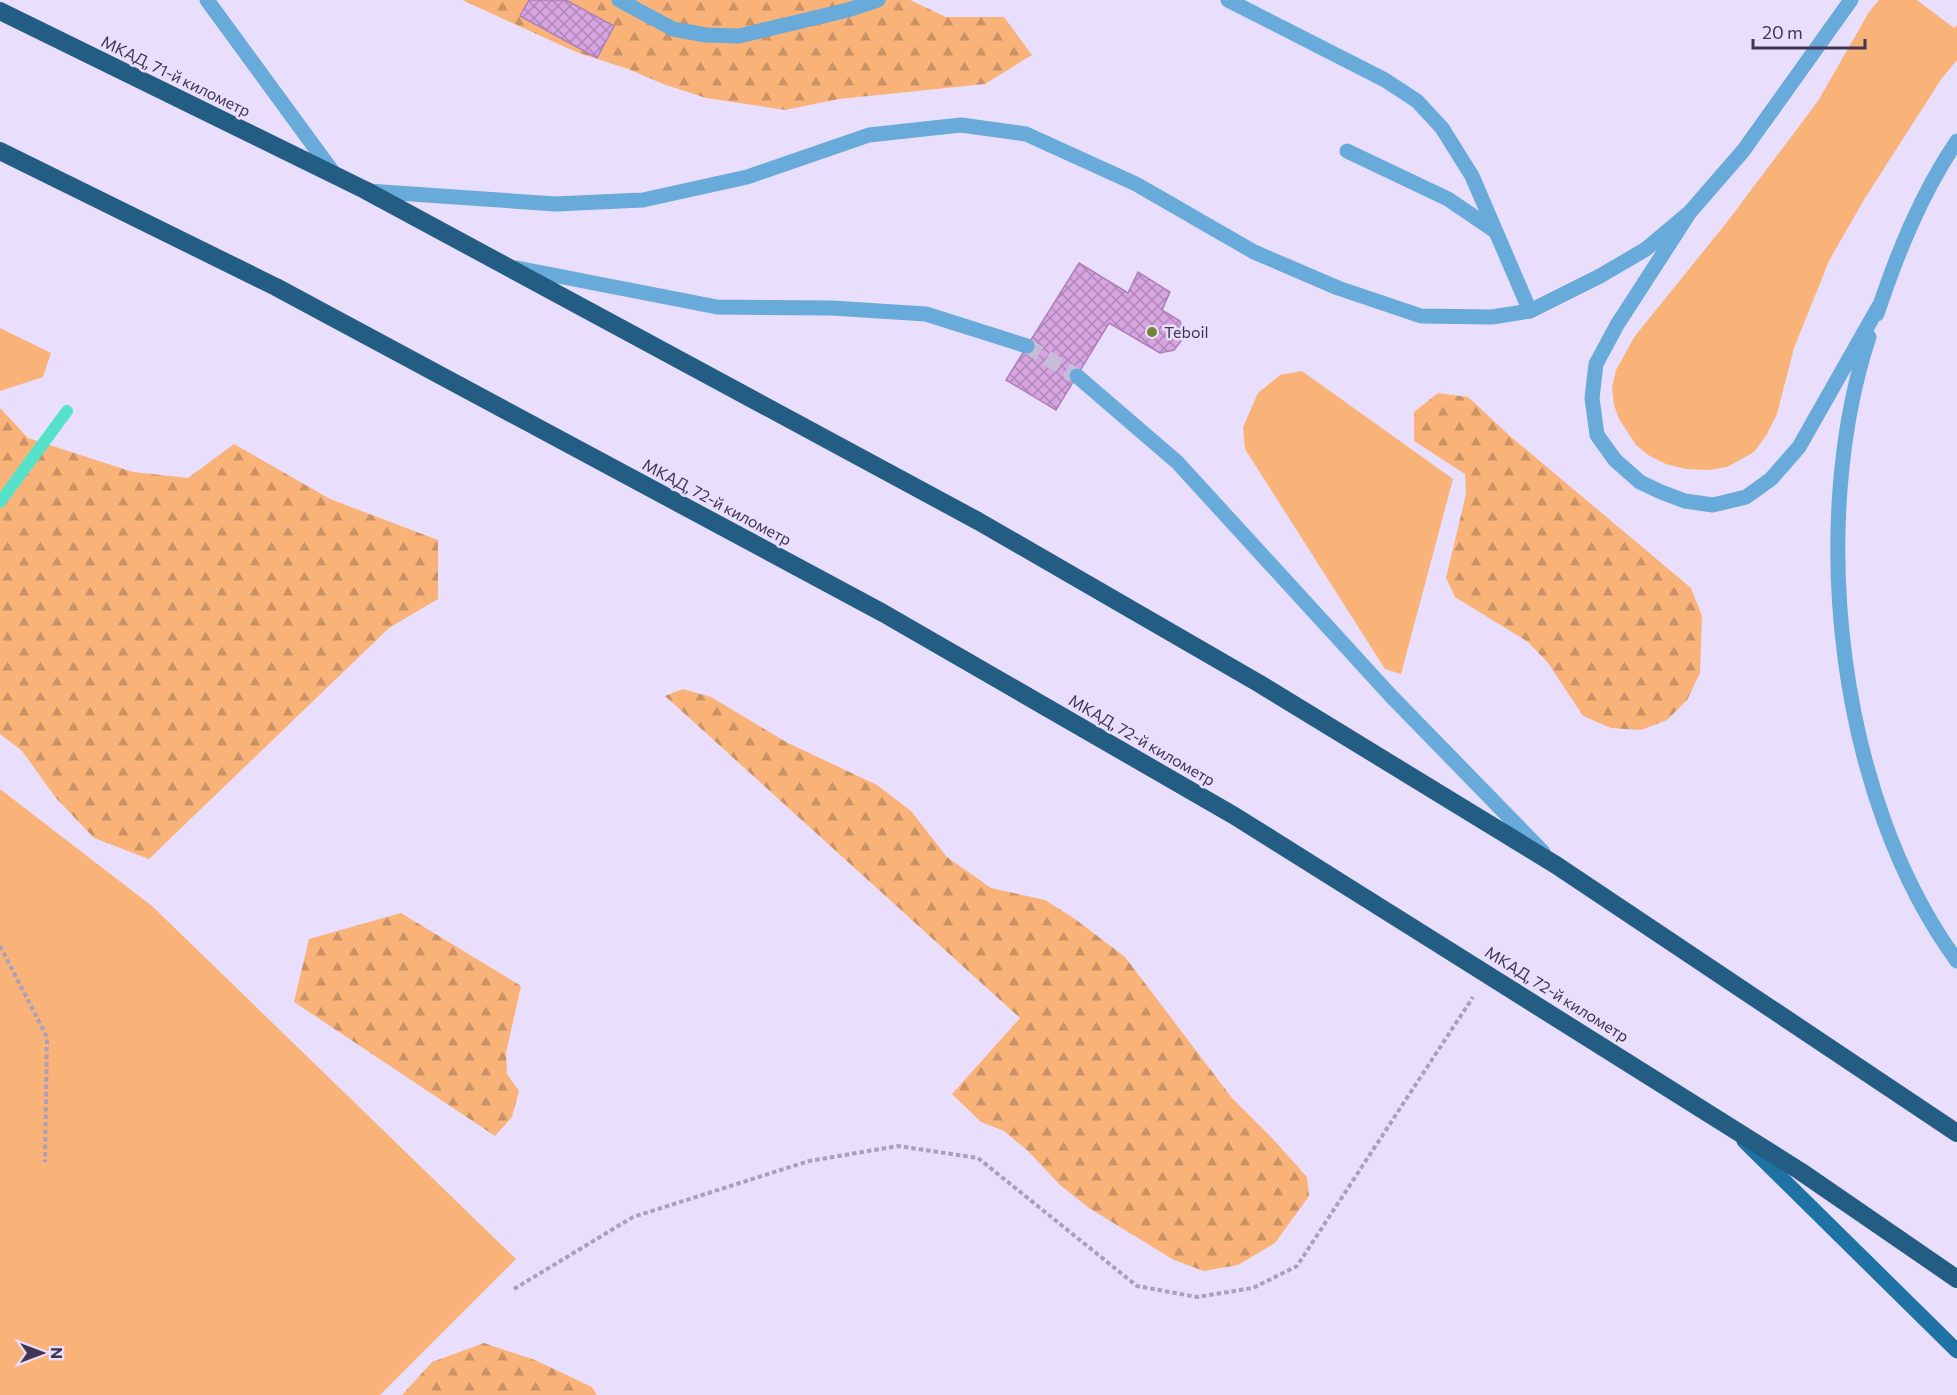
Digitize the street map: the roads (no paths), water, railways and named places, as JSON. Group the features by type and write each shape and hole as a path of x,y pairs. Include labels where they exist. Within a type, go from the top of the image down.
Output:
{"highway":[{"name":"МКАД, 71-й километр","path":"0,11 335,175"},
{"name":"МКАД, 72-й километр","path":"0,151 276,287 894,619 1233,815 1800,1171 1957,1280"},
{"path":"335,175 998,532 1260,684 1556,865 1957,1133"}],"main road":[{"path":"1727,1125 1957,1351"}],"street":[{"path":"207,0 335,175"},
{"path":"619,0 673,29 706,35 739,36 848,10 878,0"},
{"path":"1228,0 1385,80 1418,101 1442,128 1472,176 1530,311"},
{"path":"1851,0 1743,151 1690,212 1617,325 1596,364 1592,398 1597,435 1615,460 1640,482 1685,501 1713,505 1746,497 1771,478 1799,447 1879,306"},
{"path":"365,190 556,204 643,200 747,177 869,135 961,125 1026,134 1136,184 1254,252 1338,288 1421,316 1492,317 1530,311 1600,276 1646,249 1690,212"},
{"path":"1957,141 1938,170 1903,242 1861,363 1847,425 1840,488 1839,569 1844,654 1854,720 1875,797 1901,864 1940,938 1957,961"},
{"path":"1347,151 1448,199 1495,231"},
{"path":"509,267 717,308 832,308 926,314 1027,346"},
{"path":"1077,376 1177,462 1391,696 1556,865"}],"waterway":[{"path":"0,502 67,411"}],"tunnel":[{"path":"1027,346 1077,376"}],"place":[{"name":"Teboil","path":"1152,332"}]}
